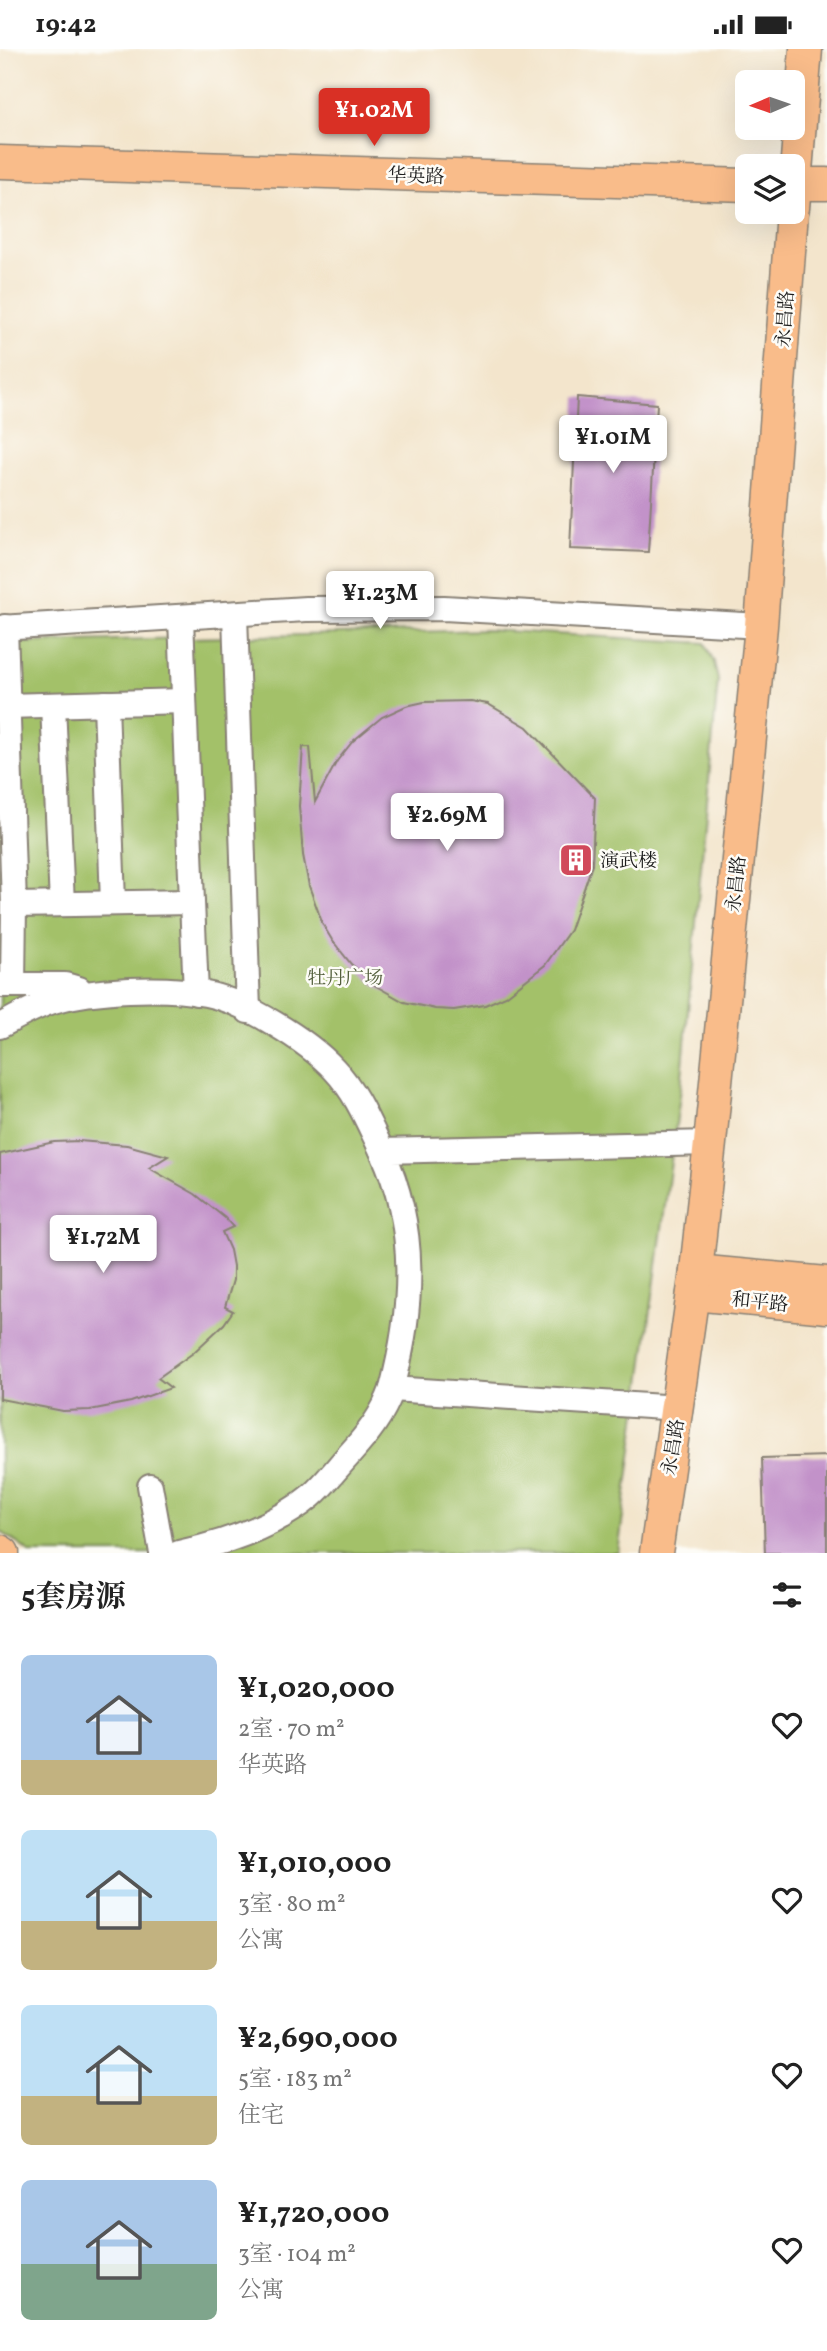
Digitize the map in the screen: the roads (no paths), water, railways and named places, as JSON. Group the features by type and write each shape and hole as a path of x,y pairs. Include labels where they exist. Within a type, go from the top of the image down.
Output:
{"main road":[{"name":"永昌路","path":"797,154 806,49"},
{"name":"华英路","path":"0,162 735,185"},
{"path":"805,192 827,184"},
{"name":"永昌路","path":"656,1553 695,1282 710,1143 761,627 791,224"},
{"name":"和平路","path":"695,1282 827,1283"},
{"name":"和平路","path":"695,1282 827,1307"}],"street":[{"path":"97,993 65,985 6,985 13,905 8,706 3,627 306,609 444,608 761,627"},
{"path":"235,614 248,1010"},
{"path":"181,618 196,993"},
{"path":"8,706 184,701"},
{"path":"106,703 113,903"},
{"path":"53,705 62,904"},
{"path":"13,905 192,902"},
{"path":"0,1026 54,1001 97,993 196,993 228,1000 304,1043 334,1069 359,1102 393,1175 409,1243 410,1277 407,1321 386,1408 365,1437 312,1496 272,1522 227,1542 179,1553"},
{"path":"382,1151 710,1143"},
{"path":"392,1389 678,1408"},
{"path":"150,1486 162,1553"}],"place":[{"name":"演武楼","path":"576,860"}],"park label":[{"name":"牡丹广场","path":"345,977"}]}
